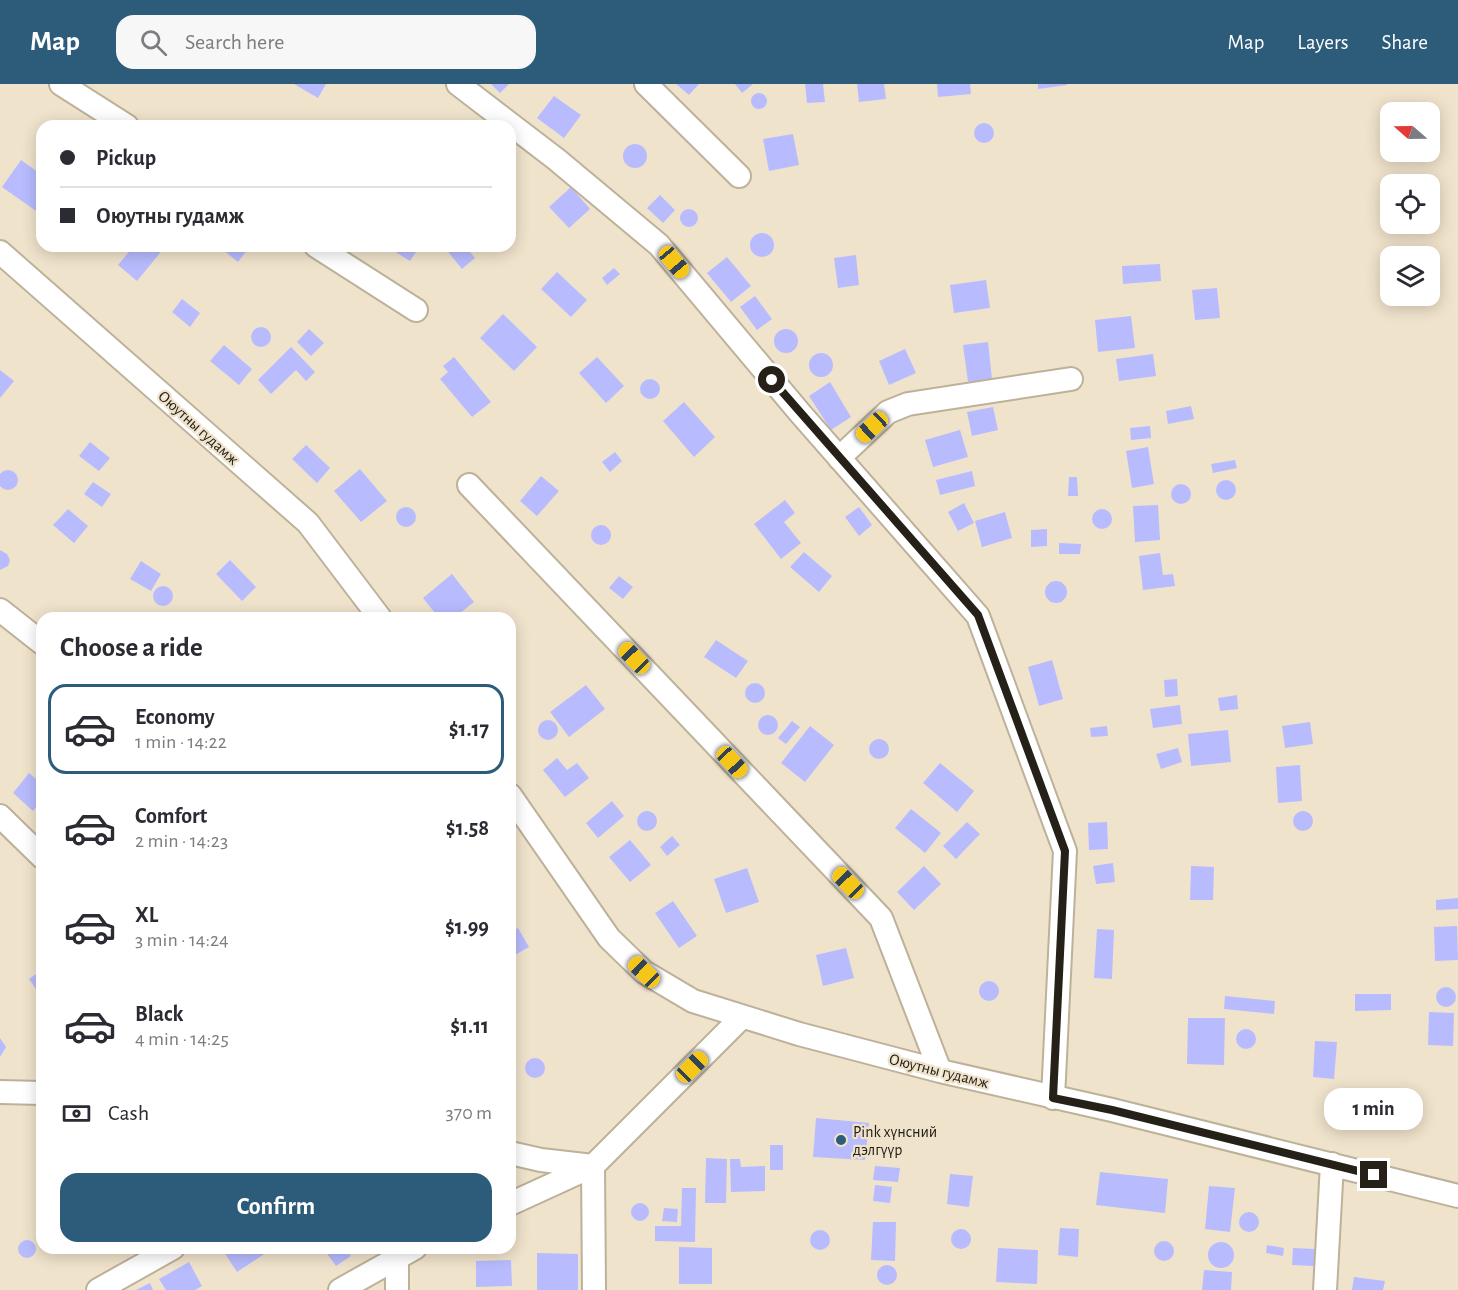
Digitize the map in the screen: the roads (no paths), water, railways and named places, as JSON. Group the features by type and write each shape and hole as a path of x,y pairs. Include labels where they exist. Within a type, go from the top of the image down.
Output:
{"street":[{"path":"61,84 118,120"},
{"path":"458,84 505,120"},
{"path":"646,84 739,176"},
{"path":"516,128 660,245 839,458 978,615 1065,851 1053,1098"},
{"name":"Оюутны гудамж","path":"0,252 308,523 375,612"},
{"path":"325,252 416,310"},
{"path":"839,458 888,412 908,404 1071,379"},
{"path":"469,485 881,918 940,1071"},
{"path":"0,610 36,637"},
{"name":"Оюутны гудамж","path":"516,804 609,938 644,972 693,1001 741,1018 940,1071 1112,1110 1458,1196"},
{"path":"0,816 36,851"},
{"path":"516,1201 593,1166 741,1018"},
{"path":"0,1092 36,1093"},
{"path":"516,1154 541,1160 593,1166"},
{"path":"1325,1290 1332,1164"},
{"path":"593,1166 594,1290"},
{"path":"98,1290 162,1254"},
{"path":"340,1290 403,1254"},
{"path":"397,1290 406,1254"}],"place":[{"name":"Pink хүнсний дэлгүүр","path":"841,1140"}]}
